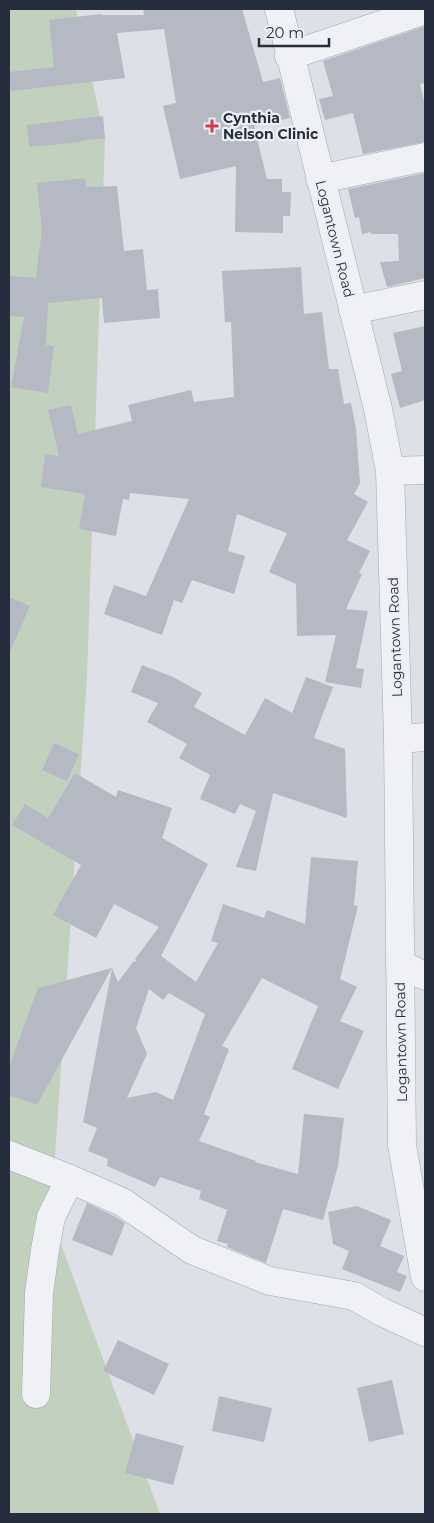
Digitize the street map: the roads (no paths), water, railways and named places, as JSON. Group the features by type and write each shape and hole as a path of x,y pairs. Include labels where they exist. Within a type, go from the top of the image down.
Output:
{"street":[{"name":"Logantown Road","path":"278,9 378,409 390,471 398,739 402,1145 425,1276"},
{"path":"289,56 425,10"},
{"path":"320,179 425,157"},
{"path":"353,310 425,295"},
{"path":"390,471 425,470"},
{"path":"398,739 425,737"},
{"path":"400,964 425,976"},
{"path":"9,1155 122,1202 192,1250 270,1281 354,1296 382,1312 425,1332"},
{"path":"36,1394 39,1293 50,1217 70,1180"}],"place":[{"name":"Cynthia Nelson Clinic","path":"212,126"}]}
